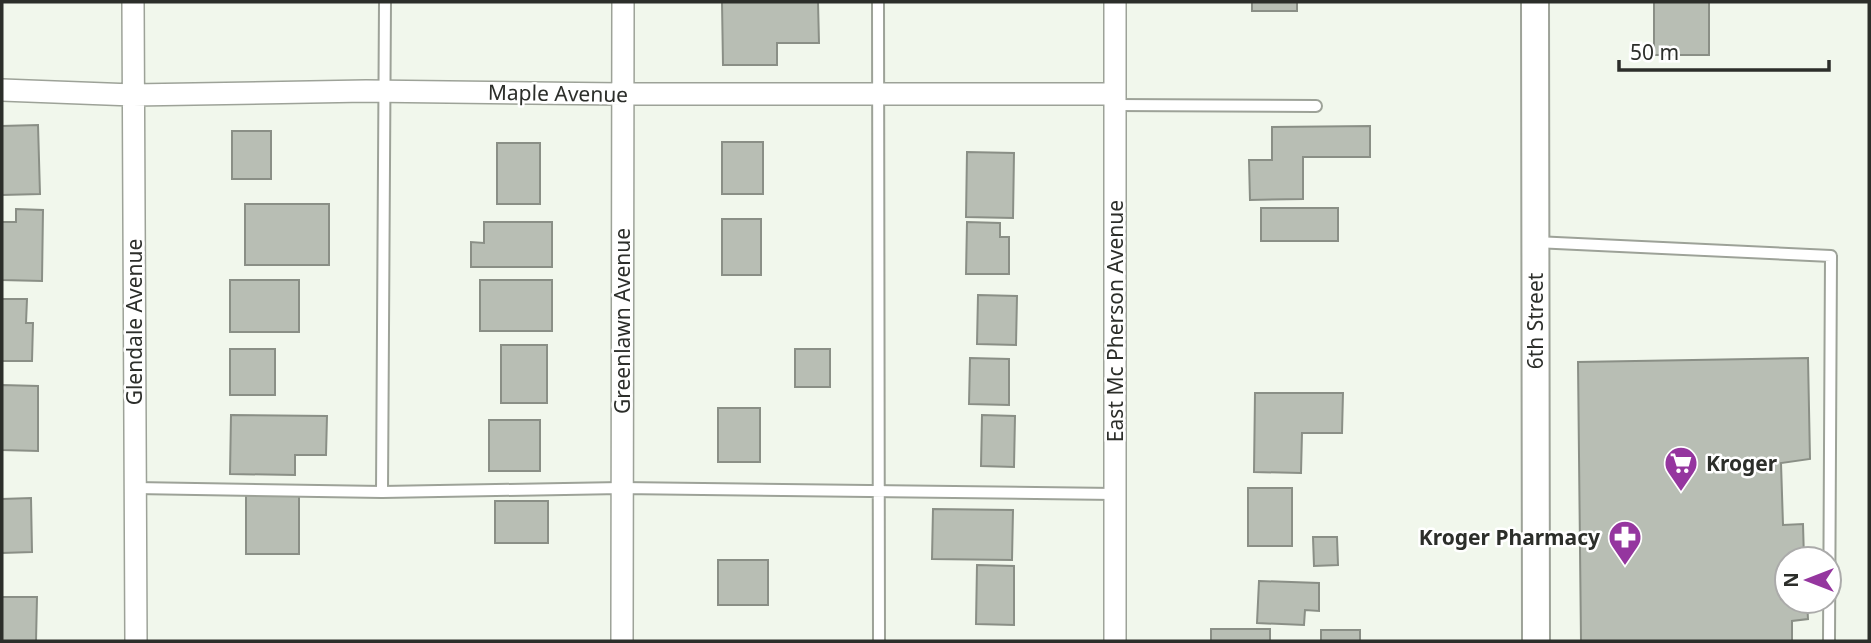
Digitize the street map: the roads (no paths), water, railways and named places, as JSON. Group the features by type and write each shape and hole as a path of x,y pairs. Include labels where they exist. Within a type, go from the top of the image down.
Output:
{"street":[{"name":"Glendale Avenue","path":"133,2 135,641"},
{"name":"Greenlawn Avenue","path":"622,641 623,2"},
{"name":"East Mc Pherson Avenue","path":"1115,2 1115,641"},
{"name":"6th Street","path":"1535,2 1536,641"},
{"name":"Maple Avenue","path":"2,90 133,95 385,92 877,93 1115,99"}],"lane":[{"path":"382,492 385,2"},
{"path":"878,2 879,641"},
{"path":"1115,99 1316,106"},
{"path":"1535,242 1831,256 1829,641"},
{"path":"135,488 382,492 621,488 1115,494"}],"place":[{"name":"Kroger","path":"1681,493"},
{"name":"Kroger Pharmacy","path":"1625,567"}]}
